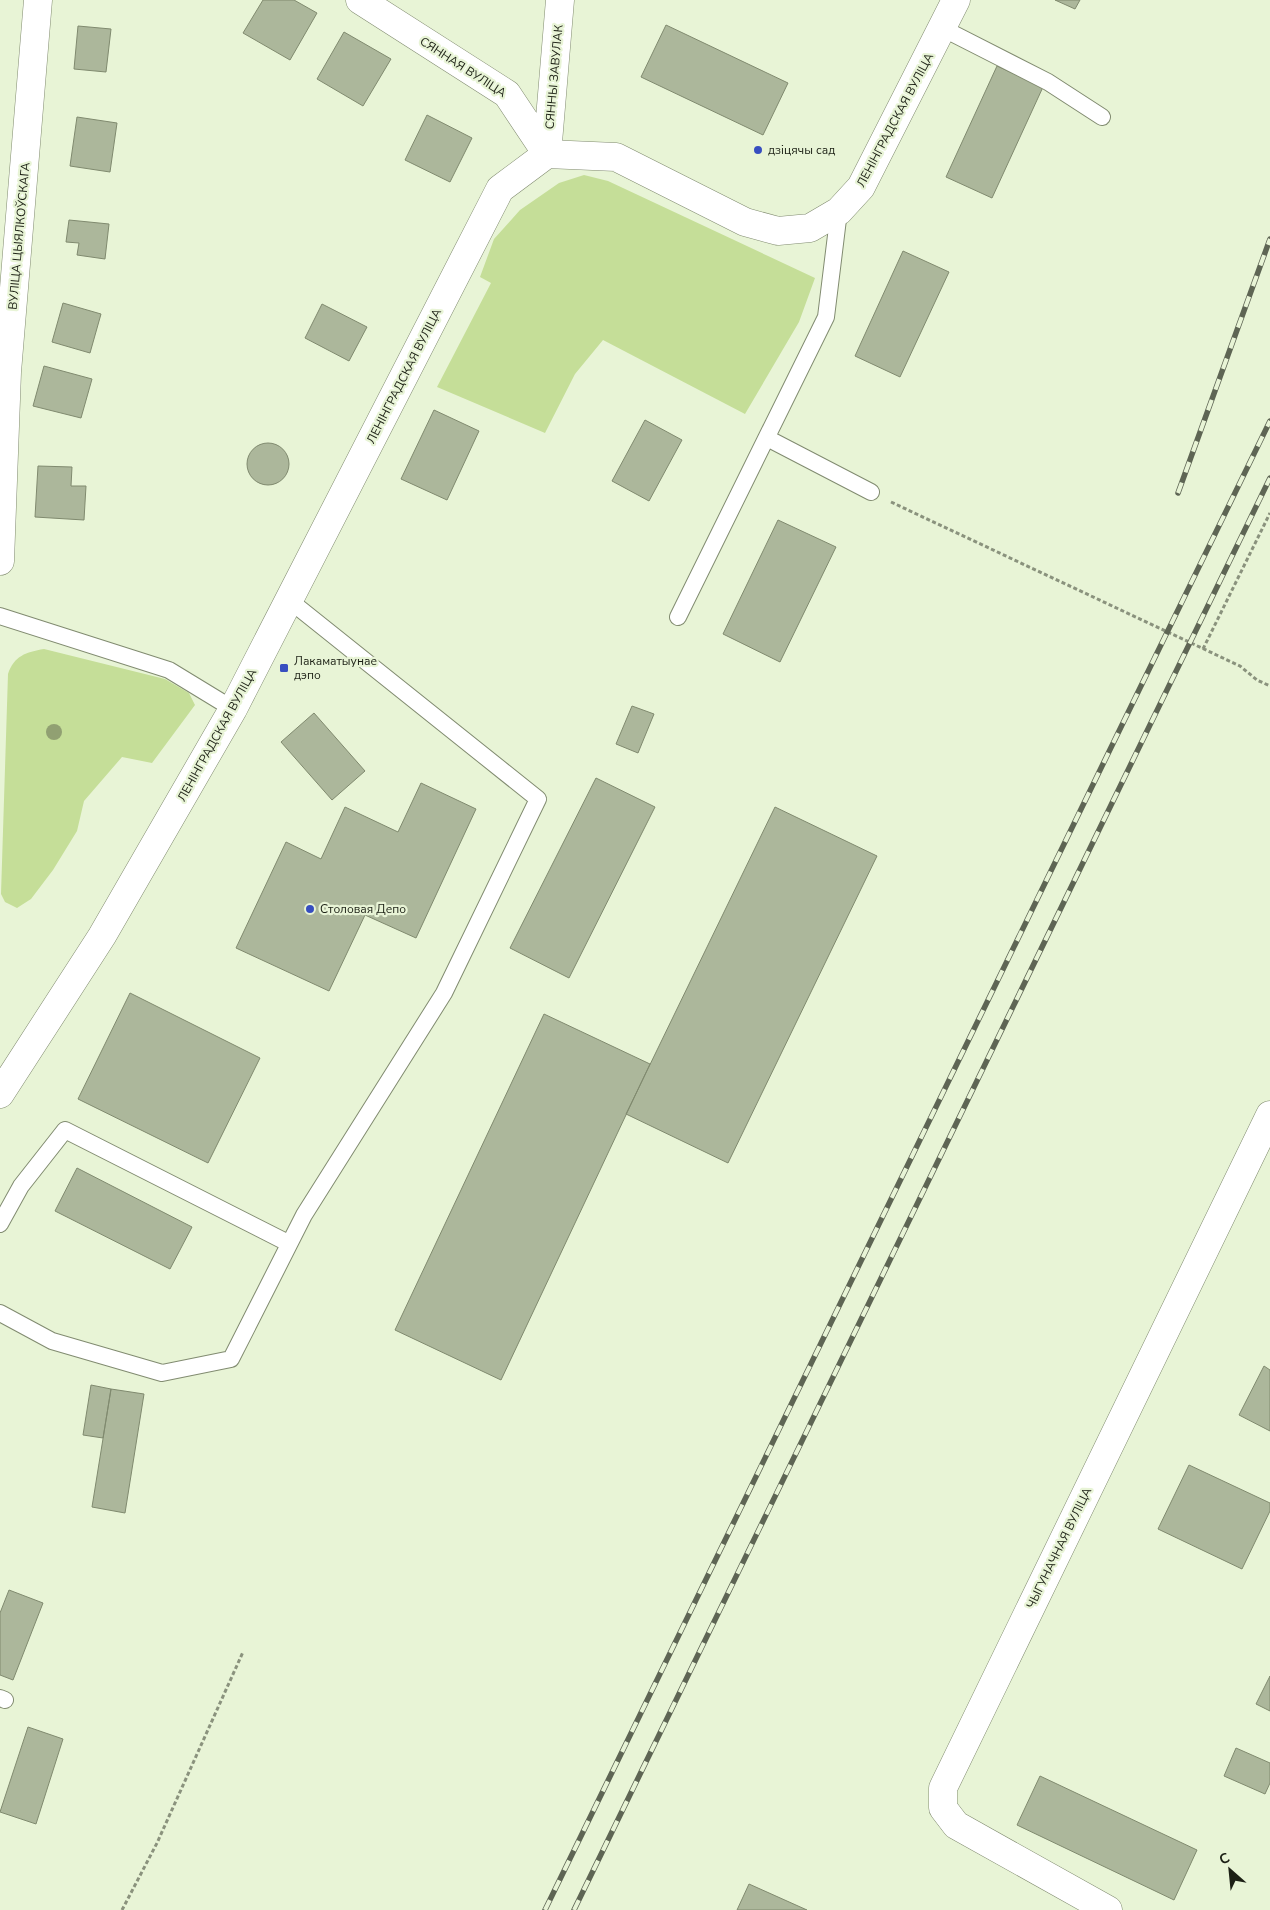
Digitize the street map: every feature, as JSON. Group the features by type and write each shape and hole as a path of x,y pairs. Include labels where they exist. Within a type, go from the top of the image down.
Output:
{"street":[{"name":"ВУЛІЦА ЦЫЯЛКОЎСКАГА","path":"0,562 7,372 38,0"},
{"name":"СЯННАЯ ВУЛІЦА","path":"360,0 508,94 547,154"},
{"name":"СЯННЫ ЗАВУЛАК","path":"547,154 560,0"},
{"name":"ЛЕНІНГРАДСКАЯ ВУЛІЦА","path":"0,1094 102,936 233,709 500,189 547,154 616,156 745,222 778,231 810,228 839,211 861,187 956,0"},
{"name":"ЧЫГУНАЧНАЯ ВУЛІЦА","path":"1108,1910 956,1825 943,1808 943,1788 1270,1115"}],"lane":[{"path":"942,28 1048,82 1102,117"},
{"path":"678,616 826,317 839,211"},
{"path":"767,438 871,492"},
{"path":"0,1312 52,1341 162,1373 231,1359 288,1243 444,993 538,799 289,600"},
{"path":"0,616 169,670 233,709"},
{"path":"0,1224 21,1186 65,1130 288,1243"}],"path":[{"path":"871,492 1240,666 1257,680 1270,686"},
{"path":"1203,649 1270,513"},
{"path":"122,1910 156,1843 243,1652"}],"green space":[{"path":"584,175 608,181 815,278 799,322 745,414 603,340 575,374 545,433 437,387 491,283 480,277 494,239 520,210 559,183"},
{"path":"44,649 165,679 189,693 195,705 152,763 122,757 84,801 77,831 53,870 31,899 17,908 5,902 1,894 8,674 17,659"}],"building":[{"path":"263,0 294,0 317,13 290,60 243,33"},
{"path":"1055,0 1080,0 1075,9"},
{"path":"666,25 788,83 763,135 641,77"},
{"path":"78,26 111,29 106,72 74,69"},
{"path":"344,32 391,59 363,106 317,79"},
{"path":"997,66 1043,87 992,198 946,177"},
{"path":"427,115 472,138 450,182 405,160"},
{"path":"77,117 117,123 110,172 70,166"},
{"path":"69,220 109,224 105,259 77,255 79,243 66,242"},
{"path":"903,251 949,272 900,377 855,356"},
{"path":"63,303 101,314 90,353 52,342"},
{"path":"322,304 367,327 349,361 305,338"},
{"path":"44,366 92,379 81,418 33,406"},
{"path":"434,410 479,431 447,500 401,479"},
{"path":"645,420 682,440 649,501 612,481"},
{"path":"272,443 280,446 286,452 289,464 286,476 280,482 264,485 256,482 250,476 247,460 250,452 256,446"},
{"path":"38,466 72,467 71,486 86,486 84,520 35,517"},
{"path":"778,520 836,547 780,662 723,634"},
{"path":"632,706 654,714 638,753 616,744"},
{"path":"314,713 365,771 332,800 281,742"},
{"path":"596,778 655,807 569,978 510,948"},
{"path":"421,783 476,809 416,938 365,915 329,991 236,948 286,842 321,859 345,807 398,832"},
{"path":"775,807 877,856 728,1163 626,1114"},
{"path":"130,993 260,1058 208,1163 78,1099"},
{"path":"544,1014 650,1064 501,1380 395,1330"},
{"path":"77,1168 192,1227 170,1269 55,1211"},
{"path":"1264,1366 1270,1370 1270,1431 1239,1415"},
{"path":"91,1385 111,1389 103,1438 83,1435"},
{"path":"111,1389 144,1394 125,1513 92,1507"},
{"path":"1189,1465 1270,1503 1270,1511 1242,1569 1158,1529"},
{"path":"9,1590 43,1603 13,1680 0,1675 0,1613"},
{"path":"1270,1676 1270,1711 1256,1704"},
{"path":"28,1727 63,1739 36,1824 0,1812"},
{"path":"1236,1748 1270,1763 1270,1783 1265,1794 1224,1776"},
{"path":"1040,1776 1197,1850 1174,1900 1017,1825"},
{"path":"749,1884 807,1910 737,1910"}],"railway":[{"path":"1178,493 1270,239"},
{"path":"545,1910 1270,421"},
{"path":"574,1910 1270,478"}],"place":[{"name":"дзіцячы сад","path":"758,150"},
{"name":"Лакаматыунае дэпо","path":"284,668"},
{"name":"Столовая Депо","path":"310,909"}]}
